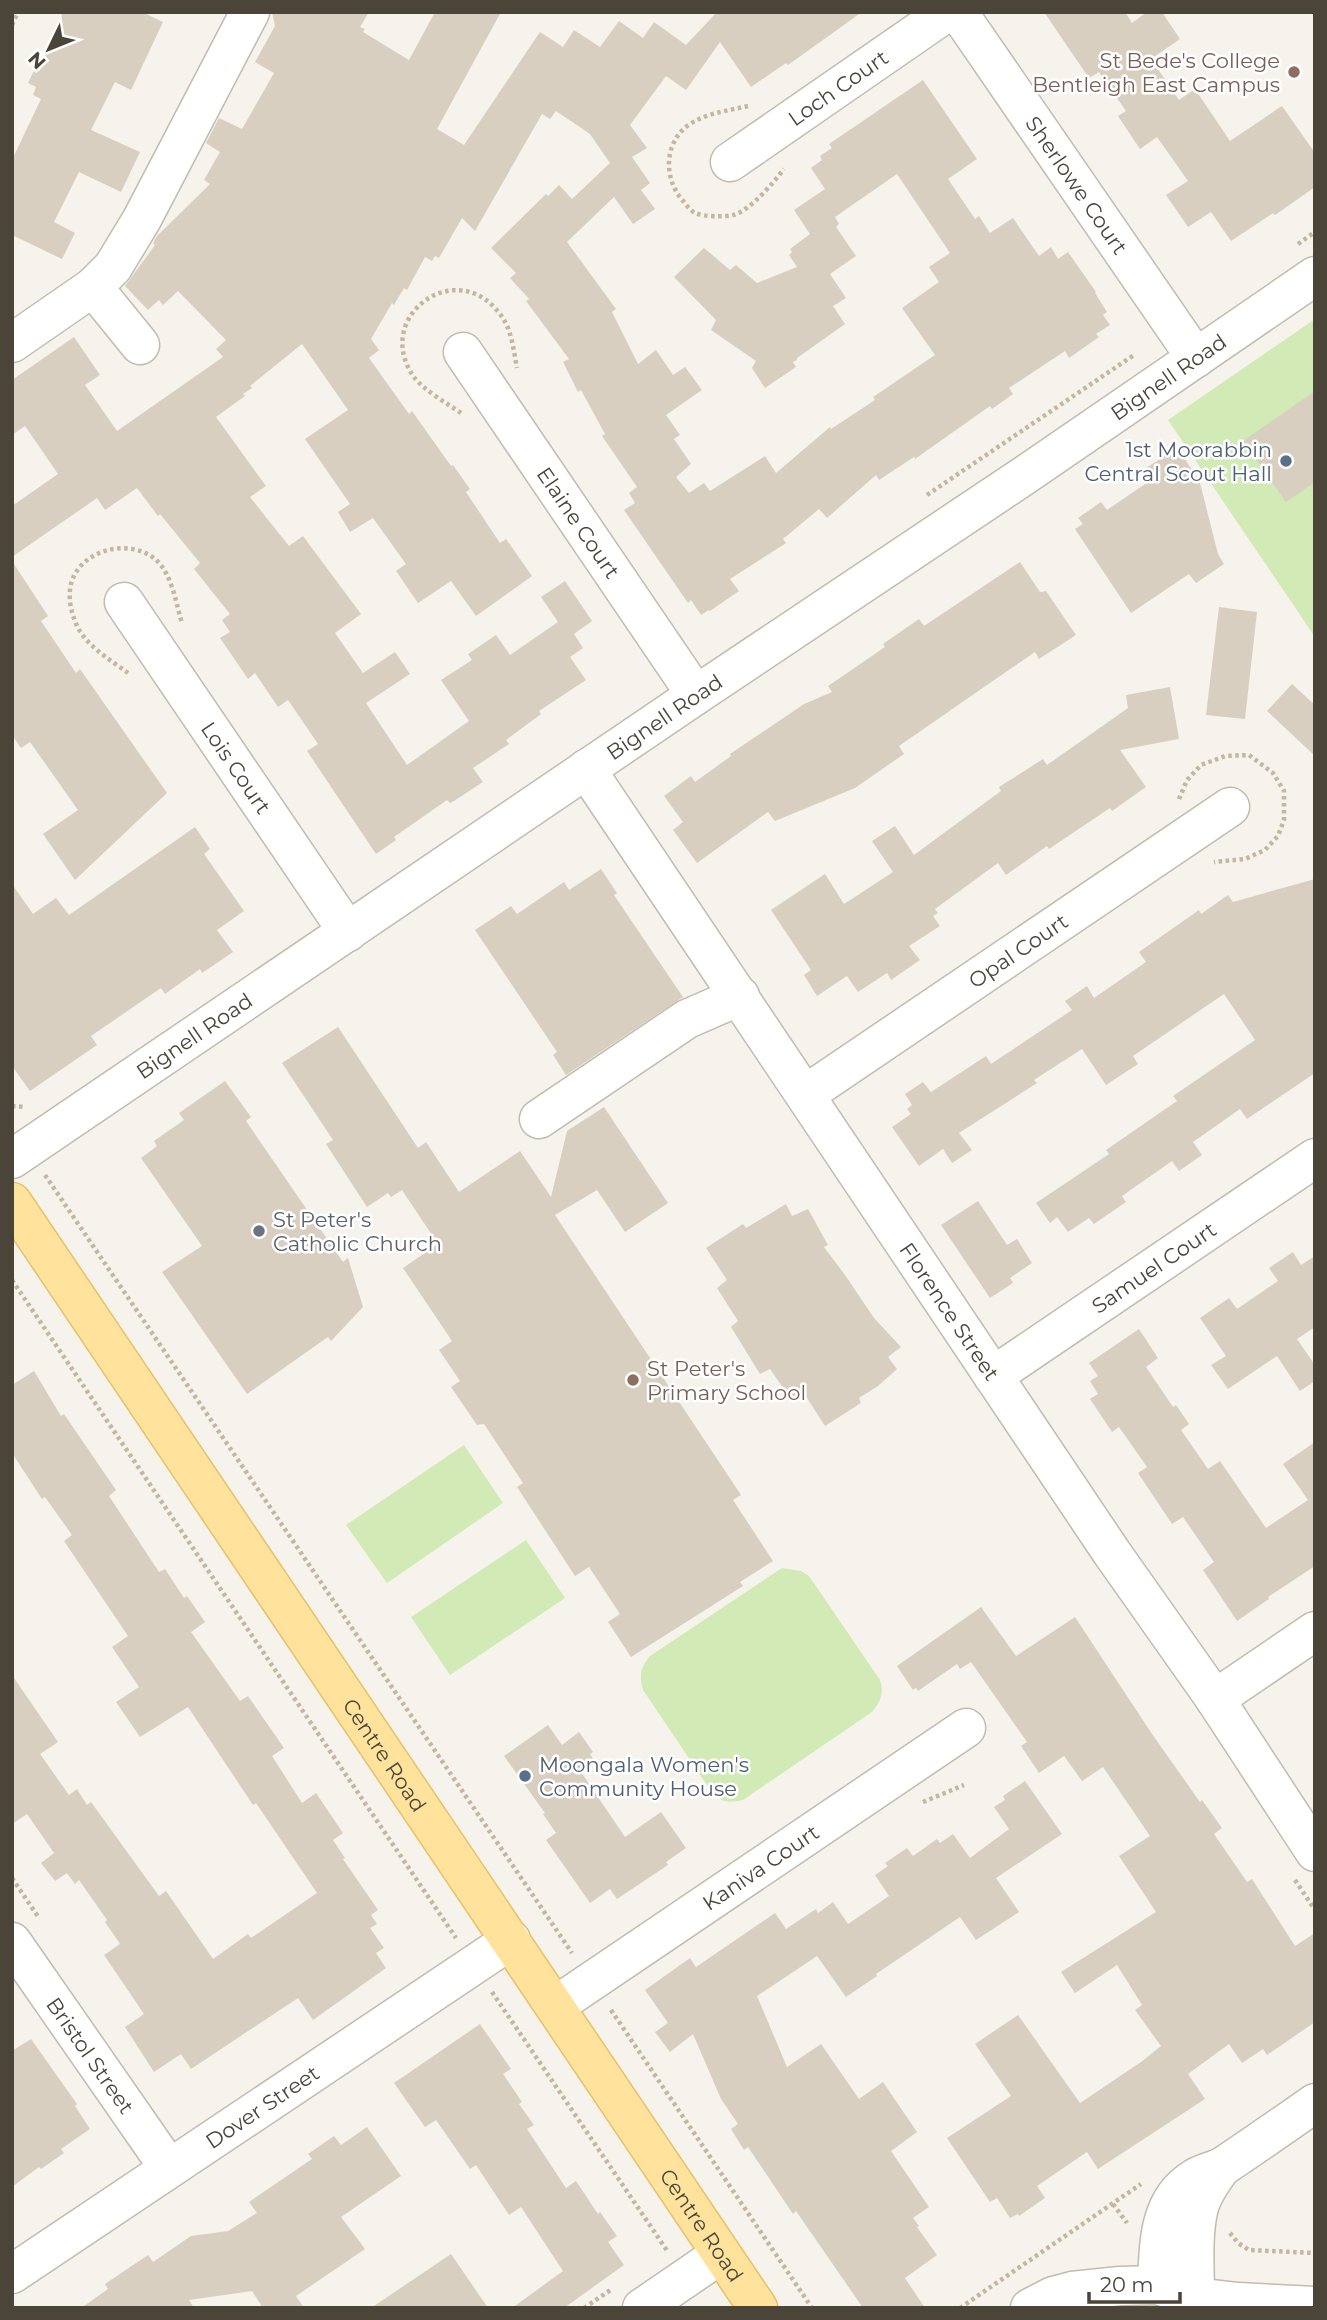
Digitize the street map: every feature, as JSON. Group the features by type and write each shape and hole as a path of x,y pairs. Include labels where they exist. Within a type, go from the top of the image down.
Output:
{"main road":[{"name":"Centre Road","path":"12,1202 758,2308"}],"street":[{"path":"12,343 93,287 114,267 142,219 250,12"},
{"name":"Loch Court","path":"730,162 947,12"},
{"name":"Sherlowe Court","path":"958,12 1196,358"},
{"name":"Bignell Road","path":"20,1154 1315,276"},
{"path":"93,287 140,345"},
{"name":"Elaine Court","path":"463,352 696,695"},
{"name":"Lois Court","path":"124,602 348,932"},
{"name":"Florence Street","path":"586,769 1315,1852"},
{"name":"Opal Court","path":"806,1094 1230,807"},
{"path":"538,1119 687,1019 740,996"},
{"name":"Samuel Court","path":"993,1376 1315,1158"},
{"path":"1214,1699 1315,1631"},
{"name":"Kaniva Court","path":"555,2006 966,1728"},
{"name":"Bristol Street","path":"27,1933 169,2168"},
{"name":"Dover Street","path":"12,2274 169,2168 458,1949 511,1940"},
{"path":"1157,2286 1162,2222 1169,2204 1185,2184 1198,2175 1220,2168 1315,2103"},
{"path":"1195,2285 1199,2206 1220,2168"},
{"path":"642,2308 721,2253"},
{"path":"1030,2308 1072,2291 1120,2286 1315,2284"},
{"path":"1195,2285 1238,2302 1315,2306"}],"path":[{"path":"12,25 18,12"},
{"path":"20,1154 592,1982 811,2308"},
{"path":"12,1280 458,1949 686,2278"},
{"path":"12,1878 27,1933"},
{"path":"960,2308 1147,2180"}],"green space":[{"path":"1315,319 1315,637 1168,420"},
{"path":"464,1445 503,1503 387,1583 346,1525"},
{"path":"526,1540 565,1598 450,1675 411,1617"},
{"path":"782,1568 801,1571 809,1576 880,1680 881,1697 872,1712 743,1800 725,1801 711,1791 643,1690 641,1672 650,1656"}],"building":[{"path":"63,12 142,12 163,22 131,90 115,82 91,130 140,152 121,192 79,172 54,222 75,233 62,259 12,235 12,160 41,99 33,95 36,87 28,83"},
{"path":"272,12 369,12 360,27 365,29 363,32 409,60 435,12 501,12 437,129 464,145 540,32 563,47 574,30 600,47 619,21 643,38 654,22 686,45 717,12 862,12 788,65 786,63 751,87 720,42 686,90 666,76 630,125 647,148 632,157 650,183 641,190 655,209 633,224 614,197 567,242 616,309 612,312 638,364 656,350 673,375 685,367 702,390 666,415 680,435 674,439 691,464 676,477 689,493 704,483 710,491 765,456 776,473 830,427 831,429 875,400 873,397 935,355 902,308 939,282 929,267 950,253 897,174 835,217 839,224 836,227 856,256 830,274 846,298 833,306 845,324 797,358 793,362 796,367 765,388 752,368 756,361 711,330 716,320 674,277 704,248 730,270 736,265 757,283 797,267 789,255 792,252 790,249 810,234 794,210 825,189 811,168 822,160 820,156 832,148 829,144 923,80 977,159 948,179 975,219 979,216 990,233 1013,218 1039,256 1051,247 1058,259 1068,252 1096,292 1107,312 1103,315 1110,325 1096,334 1099,337 1069,358 1065,351 1009,388 1013,394 992,409 990,406 915,459 914,457 879,480 876,475 827,518 819,509 783,539 786,543 730,579 739,591 701,615 691,600 688,603 624,510 635,503 629,493 637,487 602,436 605,434 581,390 578,392 563,362 569,359 526,301 529,299 510,278 516,273 491,248 546,194 548,196 559,185 572,199 610,163 590,134 556,111 550,119 542,114 475,231 462,218 439,258 435,256 432,261 425,257 407,290 404,288 394,305 392,303 371,339 379,350 369,358 409,414 412,411 470,489 466,492 500,543 506,539 532,576 476,616 451,581 418,603 396,571 406,564 373,518 350,532 338,512 350,504 305,439 348,410 302,344 250,386 252,388 243,394 245,396 216,417 266,486 250,497 289,546 303,536 361,614 335,633 363,673 395,652 410,674 366,703 407,765 469,721 441,680 472,660 468,654 496,635 510,655 558,622 541,597 565,581 592,621 574,634 583,648 570,657 586,680 539,711 541,714 506,740 509,744 473,768 483,782 450,803 447,800 394,837 396,840 376,854 307,751 318,744 288,700 278,707 255,673 248,679 220,638 230,632 222,620 230,614 194,569 200,563 137,488 105,510 97,498 12,557 12,506 58,474 25,426 12,435 12,380 74,337 100,375 85,385 117,431 223,357 216,349 226,340 178,291 163,305 159,300 148,310 125,286 155,245 153,243 157,236 210,184 204,180 220,152 206,143 219,118 242,129 274,73 255,62 275,26"},
{"path":"1044,12 1125,12 1132,23 1147,12 1162,12 1180,39 1151,59 1179,100 1195,89 1230,141 1282,106 1315,153 1315,187 1231,241 1211,212 1188,227 1166,195 1188,181 1157,137 1140,149 1118,116 1126,111 1099,72 1089,78"},
{"name":"1st Moorabbin Central Scout Hall","path":"1315,391 1315,482 1286,502 1243,441"},
{"path":"1178,448 1200,483 1218,554 1224,564 1196,583 1189,574 1131,613 1075,529 1083,524 1078,518 1101,502 1107,510 1148,482 1141,471"},
{"path":"12,561 48,616 41,621 76,673 80,669 167,793 75,880 43,834 78,810 30,742 21,748 12,735"},
{"path":"1020,562 1040,592 1046,591 1076,635 1039,659 1035,652 987,685 899,746 904,754 855,788 775,821 768,812 697,863 673,830 683,822 664,796 691,776 695,782 731,756 730,754 804,704 832,692 828,686 885,647 883,644 919,619 924,626"},
{"path":"1219,607 1257,612 1245,719 1206,715"},
{"path":"1292,684 1315,705 1315,756 1267,711"},
{"path":"1170,687 1179,739 1120,750 1146,787 1049,849 1047,846 1006,875 998,863 935,909 938,913 933,916 940,926 909,946 920,960 891,980 887,973 858,992 847,976 817,996 804,975 811,970 771,910 825,874 844,904 893,872 872,841 895,826 914,855 1001,791 999,787 1043,759 1047,765 1128,708 1126,695"},
{"path":"195,827 210,849 204,854 244,911 217,930 233,952 202,973 200,969 165,994 161,988 91,1036 97,1045 30,1091 12,1066 12,884 33,914 56,898 69,915"},
{"path":"601,869 617,893 614,895 683,997 566,1075 553,1055 557,1052 475,930 511,906 517,914 564,882 569,890"},
{"path":"1315,879 1315,1073 1247,1119 1240,1109 1193,1142 1202,1155 1179,1171 1172,1161 1122,1196 1126,1202 1094,1224 1089,1218 1068,1232 1057,1217 1050,1223 1036,1203 1109,1154 1106,1150 1177,1101 1173,1096 1255,1040 1224,994 1133,1056 1138,1064 1106,1085 1082,1049 1034,1080 1037,1083 959,1133 972,1150 952,1163 943,1149 919,1166 892,1127 911,1114 907,1109 912,1105 905,1094 923,1082 931,1092 986,1056 991,1064 1072,1010 1065,1001 1087,986 1094,998 1146,962 1139,952 1199,910 1201,914 1228,895 1233,902"},
{"path":"338,1027 418,1148 426,1142 459,1192 520,1151 551,1197 567,1131 604,1107 668,1203 625,1232 597,1190 555,1215 741,1495 733,1500 773,1561 740,1582 743,1586 631,1657 608,1622 620,1614 589,1567 575,1576 517,1487 523,1483 484,1424 477,1425 451,1387 460,1381 439,1350 452,1341 403,1268 438,1244 402,1190 391,1197 388,1193 367,1207 326,1144 333,1140 282,1063"},
{"path":"225,1081 251,1117 246,1121 343,1262 348,1258 363,1307 331,1341 328,1337 247,1394 162,1272 202,1246 141,1158 157,1146 154,1141 184,1120 179,1113"},
{"path":"978,1201 1007,1245 1017,1239 1032,1263 1010,1278 1013,1283 990,1298 941,1225"},
{"path":"786,1204 792,1216 808,1209 828,1245 824,1247 874,1318 901,1347 888,1357 897,1369 859,1398 861,1403 825,1426 805,1395 793,1402 770,1369 760,1374 731,1327 738,1321 717,1288 727,1280 706,1248 743,1224 746,1228"},
{"path":"1293,1252 1301,1265 1315,1256 1315,1327 1297,1339 1315,1365 1315,1381 1300,1391 1277,1356 1228,1389 1211,1365 1226,1356 1200,1318 1229,1298 1237,1309 1278,1281 1269,1268"},
{"path":"1139,1329 1158,1358 1146,1367 1173,1407 1176,1405 1189,1424 1181,1430 1208,1469 1220,1461 1266,1528 1308,1500 1283,1464 1315,1442 1315,1566 1237,1621 1203,1570 1214,1562 1183,1517 1172,1524 1138,1473 1147,1467 1119,1427 1112,1432 1090,1399 1098,1394 1090,1381 1098,1376 1089,1363"},
{"path":"34,1371 61,1416 64,1414 116,1490 109,1496 159,1572 165,1569 184,1598 187,1596 205,1622 191,1632 240,1701 248,1696 284,1748 272,1756 302,1803 316,1793 343,1833 333,1840 378,1910 371,1915 377,1924 370,1928 384,1948 376,1953 386,1968 313,2020 298,1998 191,2069 181,2054 154,2072 125,2027 144,2014 104,1955 120,1944 105,1922 107,1920 79,1880 75,1884 67,1873 55,1881 41,1863 54,1853 27,1814 12,1824 12,1675 58,1742 40,1754 69,1795 77,1789 87,1805 91,1802 159,1896 166,1891 213,1959 248,1934 251,1938 317,1893 256,1803 253,1805 188,1707 140,1737 116,1702 139,1687 112,1647 128,1636 64,1541 72,1535 45,1497 42,1499 12,1453 12,1385"},
{"path":"981,1607 1016,1656 1075,1617 1152,1734 1200,1802 1202,1800 1222,1828 1214,1834 1247,1882 1252,1879 1295,1946 1315,1933 1315,2022 1267,2055 1263,2049 1242,2063 1229,2044 1188,2074 1205,2099 1098,2169 1087,2152 1037,2186 1045,2198 1019,2216 1018,2214 1010,2218 997,2198 990,2202 947,2138 1011,2096 975,2044 1018,2015 1080,2103 1141,2062 1161,2046 1135,2010 1142,2005 1117,1965 1075,1993 1061,1972 1156,1912 1119,1856 1150,1836 1103,1767 1082,1781 1064,1756 1039,1773 1021,1746 1027,1742 971,1662 960,1669 957,1664 918,1691 916,1688 913,1690 897,1666"},
{"path":"548,1725 562,1745 579,1732 593,1752 590,1754 594,1760 593,1764 581,1772 625,1837 661,1812 686,1848 666,1862 668,1865 617,1899 610,1889 590,1903 546,1840 556,1833 543,1814 545,1813 504,1756"},
{"path":"1025,1781 1062,1834 996,1878 1019,1912 976,1940 960,1917 846,1997 817,1956 757,1996 787,2067 821,2044 859,2099 883,2082 917,2132 891,2151 929,2207 913,2218 937,2255 905,2278 925,2308 863,2308 796,2211 793,2214 748,2147 744,2150 731,2129 738,2124 721,2099 693,2034 670,2052 655,2032 668,2023 645,1990 690,1958 696,1967 775,1913 786,1929 816,1909 818,1913 833,1902 848,1924 889,1896 875,1875 888,1866 885,1863 907,1848 913,1856 937,1839 940,1843 953,1834 970,1858 1009,1829 994,1807 1005,1800 1003,1796"},
{"path":"480,2024 511,2069 503,2074 534,2125 527,2129 566,2188 576,2181 617,2236 608,2242 624,2265 564,2308 512,2308 563,2271 521,2207 509,2215 476,2165 470,2169 436,2120 425,2127 394,2083"},
{"path":"31,2039 77,2104 75,2106 90,2129 61,2149 64,2153 12,2187 12,2051"},
{"path":"367,2127 401,2176 341,2217 365,2249 296,2296 304,2308 263,2308 252,2291 189,2300 194,2308 81,2308 108,2289 105,2284 148,2255 153,2262 191,2236 228,2231 257,2213 249,2202 312,2159 308,2154 334,2136 341,2145"},
{"path":"451,2254 488,2308 371,2308"}],"place":[{"name":"St Bede's College Bentleigh East Campus","path":"1294,72"},
{"name":"1st Moorabbin Central Scout Hall","path":"1286,461"},
{"name":"St Peter's Catholic Church","path":"259,1231"},
{"name":"St Peter's Primary School","path":"633,1380"},
{"name":"Moongala Women's Community House","path":"525,1776"}]}
